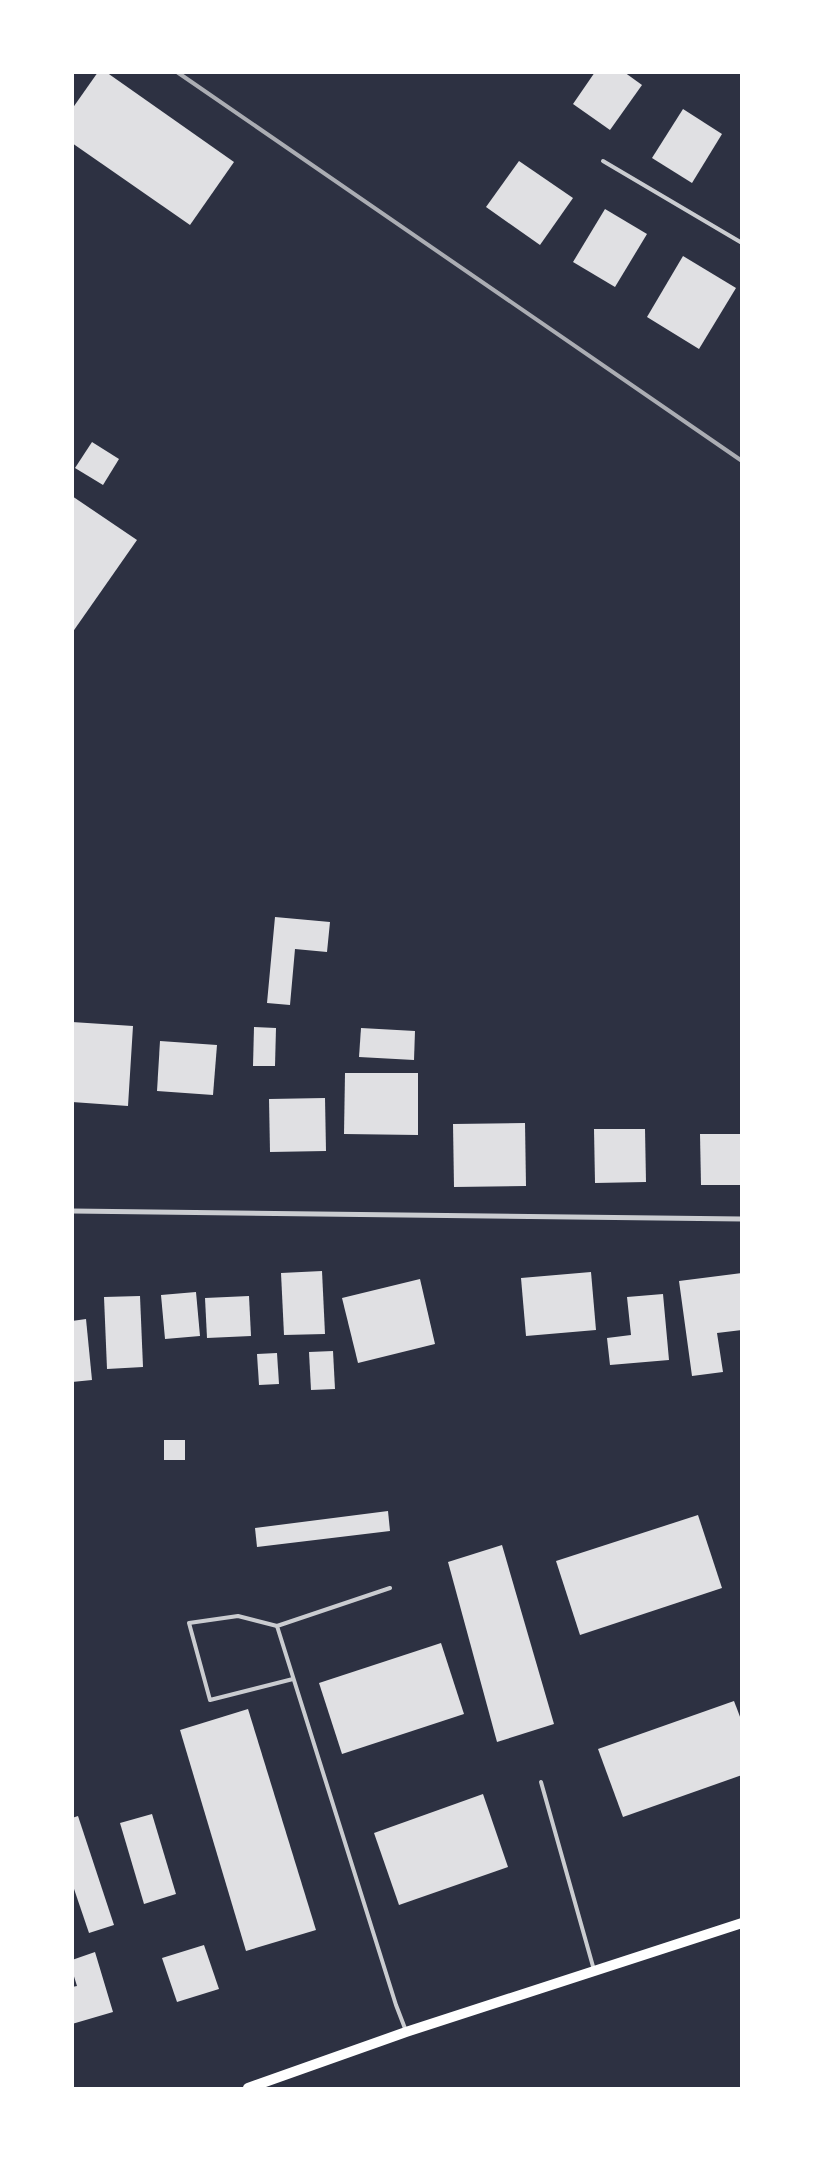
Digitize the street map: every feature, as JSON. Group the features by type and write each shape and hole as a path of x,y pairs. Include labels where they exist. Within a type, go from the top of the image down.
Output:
{"main road":[{"path":"248,2088 406,2032 742,1922"}],"street":[{"path":"72,1211 742,1219"}],"lane":[{"path":"603,161 742,243"},
{"path":"293,1679 210,1700 189,1623 238,1616 277,1626 390,1588"},
{"path":"277,1626 406,2032"},
{"path":"541,1782 594,1970"}],"building":[{"path":"98,72 106,72 234,162 190,225 72,143 72,109"},
{"path":"595,72 624,72 642,85 610,130 573,104"},
{"path":"683,109 722,134 692,183 652,158"},
{"path":"519,161 573,198 540,245 486,207"},
{"path":"605,209 647,234 615,287 573,262"},
{"path":"683,256 736,288 699,349 647,317"},
{"path":"92,442 119,459 103,485 75,468"},
{"path":"72,496 137,540 72,633"},
{"path":"275,917 330,922 327,952 295,949 290,1005 267,1003"},
{"path":"72,1022 133,1026 128,1106 72,1102"},
{"path":"254,1027 276,1028 275,1066 253,1066"},
{"path":"361,1028 415,1031 414,1060 359,1057"},
{"path":"160,1041 217,1045 213,1095 157,1091"},
{"path":"345,1073 418,1073 418,1135 344,1134"},
{"path":"325,1098 326,1151 270,1152 269,1099"},
{"path":"525,1123 526,1186 454,1187 453,1124"},
{"path":"594,1129 645,1129 646,1182 595,1183"},
{"path":"700,1134 742,1134 742,1185 701,1185"},
{"path":"322,1271 325,1334 284,1335 281,1273"},
{"path":"591,1272 596,1330 526,1336 521,1278"},
{"path":"742,1273 742,1330 717,1333 723,1372 692,1376 679,1281"},
{"path":"420,1279 435,1344 358,1363 342,1298"},
{"path":"196,1292 200,1336 165,1339 161,1295"},
{"path":"663,1294 669,1360 610,1365 607,1338 631,1335 627,1297"},
{"path":"140,1296 143,1367 107,1369 104,1297"},
{"path":"249,1296 251,1336 207,1338 205,1298"},
{"path":"86,1319 92,1380 72,1382 72,1321"},
{"path":"333,1351 335,1389 311,1390 309,1352"},
{"path":"277,1353 279,1384 259,1385 257,1354"},
{"path":"164,1440 185,1440 185,1460 164,1460"},
{"path":"388,1511 390,1531 257,1547 255,1528"},
{"path":"698,1515 722,1588 580,1635 556,1561"},
{"path":"502,1545 554,1724 497,1742 448,1562"},
{"path":"441,1643 464,1714 342,1754 319,1683"},
{"path":"734,1701 742,1722 742,1775 623,1817 598,1749"},
{"path":"248,1709 316,1930 246,1951 180,1730"},
{"path":"483,1794 508,1867 399,1905 374,1833"},
{"path":"152,1814 176,1894 144,1904 120,1823"},
{"path":"78,1816 114,1925 89,1933 72,1883 72,1818"},
{"path":"204,1945 219,1989 177,2002 162,1958"},
{"path":"95,1952 113,2012 72,2024 72,1987 77,1986 72,1970 72,1960"}],"railway":[{"path":"177,72 742,461"}]}
